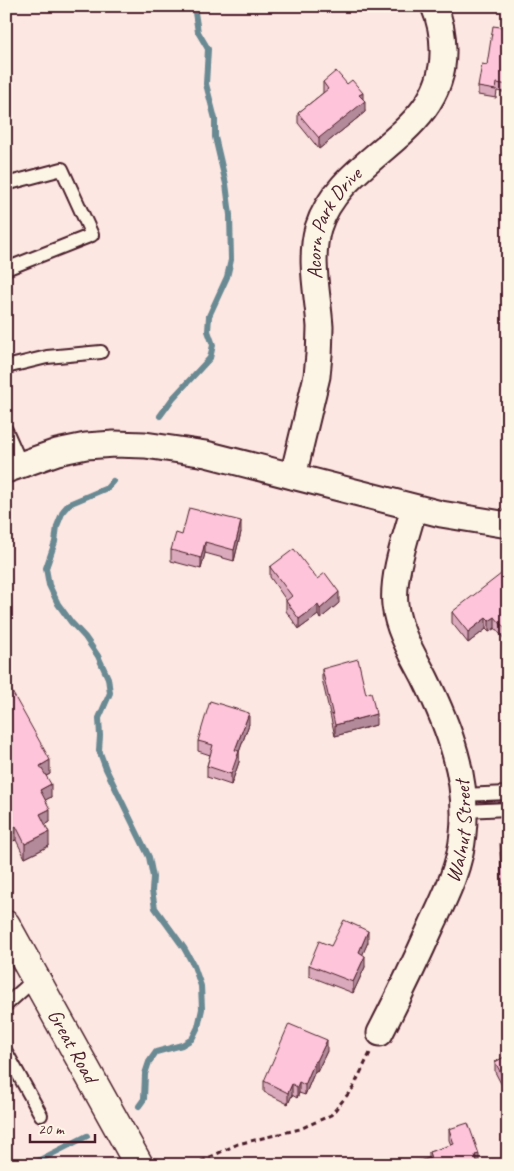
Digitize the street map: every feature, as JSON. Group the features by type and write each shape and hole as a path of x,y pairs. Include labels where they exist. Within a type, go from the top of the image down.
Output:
{"main road":[{"name":"Great Road","path":"6,925 139,1165"}],"street":[{"name":"Acorn Park Drive","path":"293,476 317,376 319,360 320,328 314,247 319,227 327,208 352,176 415,121 429,104 439,84 444,64 443,40 434,6"},
{"path":"14,467 57,452 86,446 137,445 206,454 414,508 471,520 508,525"},
{"name":"Walnut Street","path":"380,1033 407,980 455,874 463,833 463,803 460,772 455,750 437,702 406,640 395,605 395,586 414,508"}],"lane":[{"path":"6,184 62,168 92,235 6,269"},
{"path":"6,367 47,357 101,352"},
{"path":"6,430 14,467"},
{"path":"463,803 508,793"},
{"path":"463,803 508,809"},
{"path":"6,1005 36,978"},
{"path":"6,1052 41,1115"}],"path":[{"path":"193,1165 238,1144 300,1130 331,1115 353,1088 380,1033"}],"building":[{"path":"493,26 508,28 508,85 497,83 496,90 478,87 482,64 487,65"},
{"path":"336,71 347,84 352,80 363,93 359,95 365,101 319,138 298,113 328,89 323,82"},
{"path":"189,508 241,521 234,550 205,542 201,558 171,550 176,533 182,535"},
{"path":"294,549 317,579 325,573 339,592 320,609 318,605 299,619 286,601 292,596 270,567"},
{"path":"501,574 508,582 508,627 505,629 495,617 489,621 486,618 468,632 452,612"},
{"path":"358,659 366,694 371,692 376,714 335,725 322,669"},
{"path":"11,690 50,760 40,766 51,784 40,790 50,809 40,814 49,832 25,844 16,826 13,828 6,816 6,693"},
{"path":"210,701 249,713 235,750 239,751 231,774 207,766 213,745 198,741"},
{"path":"500,843 508,843 508,884 502,884"},
{"path":"344,920 368,931 359,952 365,956 353,982 309,965 319,941 331,946"},
{"path":"289,1024 327,1040 317,1061 315,1061 305,1085 299,1082 297,1087 292,1084 288,1093 264,1081"},
{"path":"508,1055 508,1086 495,1062"},
{"path":"468,1123 479,1154 475,1155 478,1165 417,1165 416,1162 431,1158 429,1152 454,1144 449,1129"}],"waterway":[{"path":"160,416 173,398 210,358 213,345 208,331 209,316 227,277 231,260 230,215 226,184 215,137 215,119 206,84 208,49 198,32 194,6"},
{"path":"113,481 107,488 69,504 63,511 46,568 49,585 58,604 98,656 108,678 110,693 99,718 99,750 106,769 149,857 153,877 152,891 155,908 184,948 194,966 201,986 202,1009 198,1027 192,1039 182,1045 156,1052 149,1062 145,1074 144,1099 139,1106"},
{"path":"30,1165 87,1136"}]}
